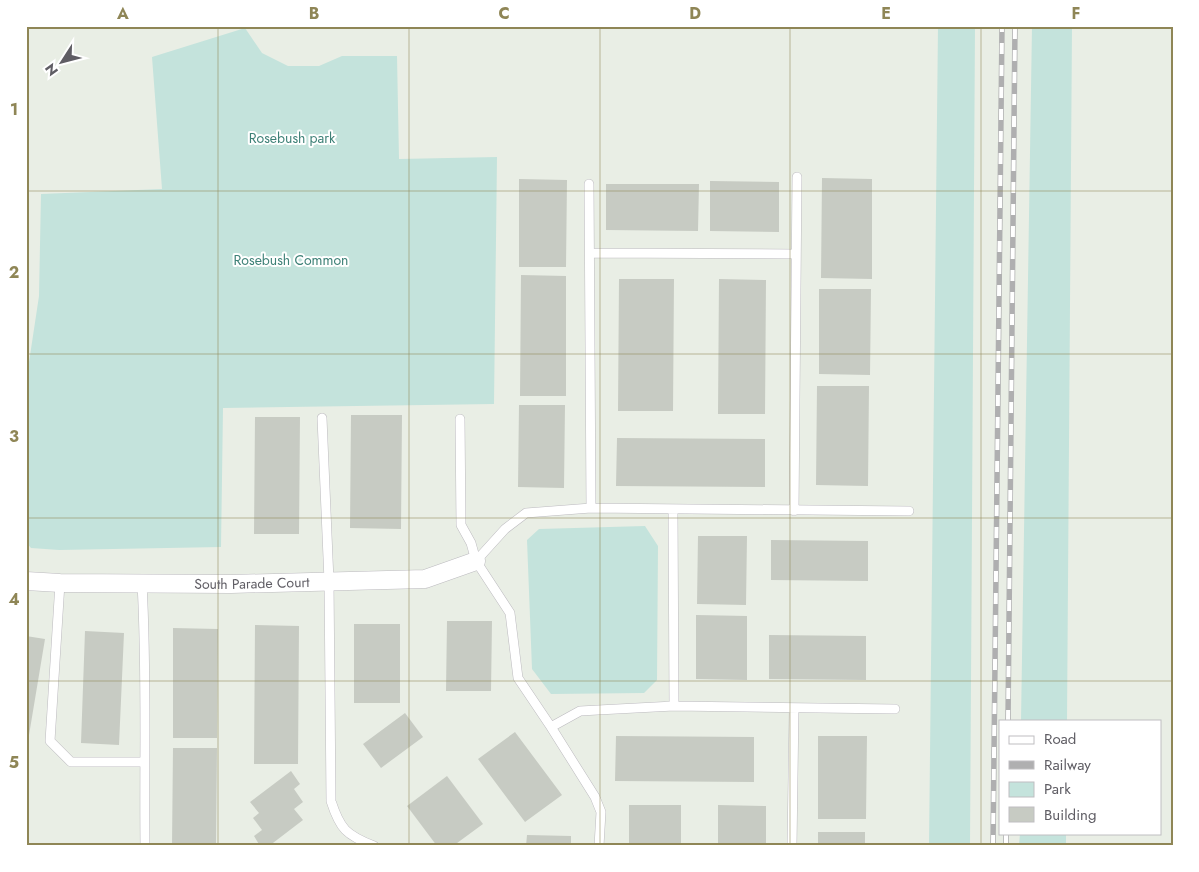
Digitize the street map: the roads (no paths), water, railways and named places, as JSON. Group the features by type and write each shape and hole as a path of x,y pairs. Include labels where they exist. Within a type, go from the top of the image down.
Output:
{"street":[{"name":"South Parade Court","path":"26,580 60,583 231,584 425,579 476,561"}],"lane":[{"path":"794,511 797,177"},
{"path":"589,184 592,508"},
{"path":"590,253 796,254"},
{"path":"322,418 329,581 331,801 338,823 356,839 374,846"},
{"path":"460,419 461,525 471,543 476,561 510,613 518,678 587,783 601,812 599,846"},
{"path":"476,561 505,529 526,513 592,508 909,511"},
{"path":"673,510 674,706"},
{"path":"60,583 50,741 70,762 144,762"},
{"path":"142,584 145,633 145,846"},
{"path":"551,727 580,711 674,706 895,709"},
{"path":"792,846 794,708"}],"railway":[{"path":"993,846 1002,26"},
{"path":"1008,720 1015,26"},
{"path":"1006,834 1006,846"}],"park label":[{"name":"Rosebush park","path":"292,138"},
{"name":"Rosebush Common","path":"291,260"}]}
